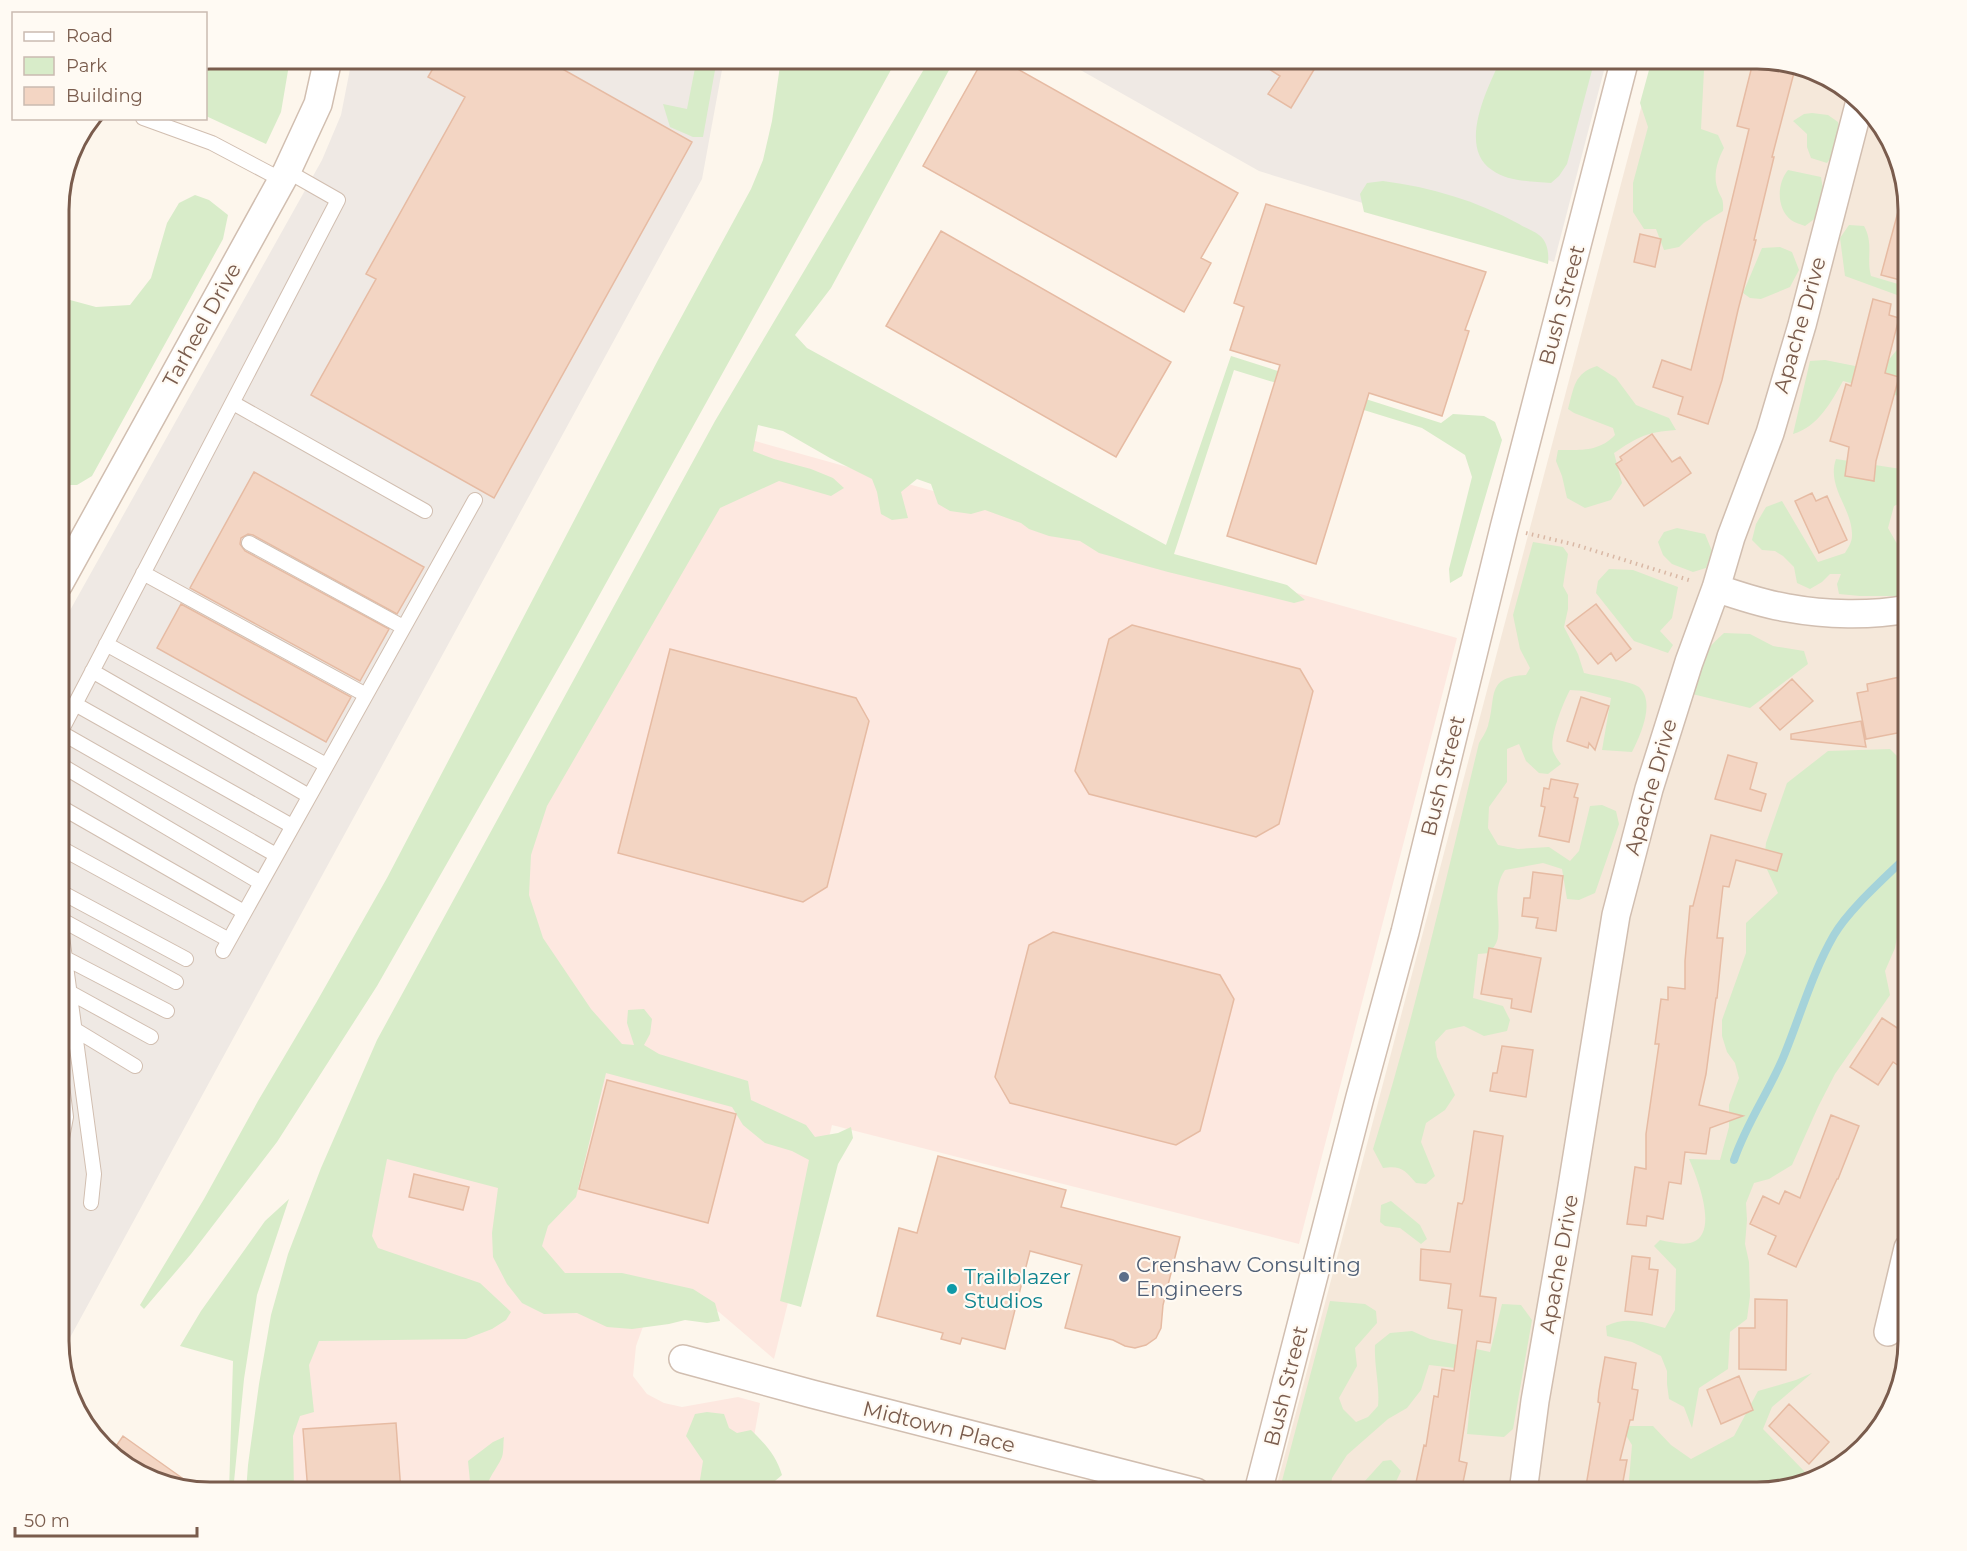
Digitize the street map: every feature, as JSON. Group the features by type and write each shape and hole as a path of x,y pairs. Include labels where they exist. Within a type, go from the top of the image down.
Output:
{"street":[{"name":"Tarheel Drive","path":"69,566 284,175 318,104 326,69"},
{"name":"Bush Street","path":"1261,1482 1405,932 1504,528 1622,69"},
{"name":"Apache Drive","path":"1524,1482 1535,1401 1616,915 1648,789 1731,537 1770,433 1802,325 1858,111"},
{"path":"1716,588 1787,608 1830,613 1898,610"},
{"path":"1888,1332 1898,1290"},
{"name":"Midtown Place","path":"683,1359 1157,1482"}],"lane":[{"path":"69,716 338,200 212,143 149,120"},
{"path":"233,403 425,511"},
{"path":"69,852 226,946 474,500"},
{"path":"249,543 403,627"},
{"path":"143,573 366,695"},
{"path":"106,644 326,765"},
{"path":"92,671 309,796"},
{"path":"75,704 292,826"},
{"path":"69,738 276,855"},
{"path":"69,770 261,883"},
{"path":"69,812 244,912"},
{"path":"69,896 186,959"},
{"path":"69,924 176,982"},
{"path":"69,960 167,1011"},
{"path":"69,992 94,1174 91,1203"},
{"path":"69,992 151,1037"},
{"path":"74,1029 135,1066"}],"path":[{"path":"1504,528 1597,551 1716,588"}],"shaded area":[{"path":"350,69 722,69 702,179 69,1340 69,612 322,160 341,115"},
{"path":"1079,69 1604,69 1554,262 1259,171"},
{"path":"1651,69 1757,69 1802,76 1835,93 1857,110 1869,124 1891,165 1897,192 1898,1341 1891,1386 1869,1427 1843,1453 1811,1471 1775,1481 1278,1482"},
{"path":"741,437 1457,638 1299,1244 832,1125 774,1359 719,1312 694,1300 645,1321 636,1346 633,1376 647,1394 664,1403 682,1407 738,1397 760,1403 746,1482 268,1482 325,1204"}],"green space":[{"path":"207,69 288,69 281,112 266,144 207,116"},
{"path":"695,69 715,69 703,137 693,137 670,127 663,104 687,109"},
{"path":"780,69 891,69 575,639 377,986 277,1142 191,1254 144,1309 140,1305 204,1199 387,878 658,360 751,189 763,160 772,121"},
{"path":"924,69 950,69 831,288 795,335 807,348 1166,545 1231,356 1441,423 1453,414 1484,416 1495,422 1502,440 1462,576 1450,583 1449,569 1472,477 1465,455 1422,428 1234,370 1174,554 1287,585 1305,600 1294,603 1099,553 1080,541 1049,536 985,510 971,514 950,511 938,504 931,484 917,479 901,492 908,518 892,520 881,514 872,479 783,431 758,425 753,451 811,469 833,478 844,488 831,496 779,481 720,508 547,806 531,855 529,895 543,938 591,1009 622,1044 634,1045 627,1023 628,1010 644,1009 652,1019 650,1034 644,1045 659,1054 748,1081 751,1100 806,1125 815,1137 838,1133 851,1127 853,1138 838,1164 801,1307 780,1301 809,1160 792,1151 765,1143 743,1125 732,1107 606,1073 576,1197 548,1226 542,1246 565,1273 622,1273 693,1289 715,1303 720,1321 707,1323 685,1320 632,1329 607,1327 577,1313 544,1314 522,1303 507,1284 493,1257 492,1233 498,1188 387,1159 372,1236 378,1248 480,1283 511,1312 506,1320 492,1329 466,1339 319,1341 309,1365 314,1412 300,1416 293,1436 294,1482 247,1482 259,1384 271,1315 288,1254 321,1168 377,1040 715,421"},
{"path":"1496,69 1592,69 1567,164 1551,183 1505,177 1492,170 1482,160 1477,147 1476,132 1478,116"},
{"path":"1649,69 1706,69 1701,129 1718,135 1724,148 1716,172 1723,211 1704,223 1679,247 1664,250 1656,229 1644,229 1633,212 1633,183 1648,127 1640,103"},
{"path":"1804,114 1828,115 1838,122 1837,144 1827,163 1811,158 1807,147 1807,134 1793,121"},
{"path":"1788,170 1821,177 1824,195 1817,217 1805,226 1791,220 1783,209 1780,188"},
{"path":"1383,181 1453,196 1487,208 1535,232 1542,238 1547,248 1548,264 1364,212 1360,194 1367,183"},
{"path":"195,195 209,200 228,215 223,239 92,476 77,485 69,485 69,300 96,307 130,305 151,278 167,223 179,203"},
{"path":"1849,225 1864,226 1869,239 1871,276 1898,284 1898,295 1845,276 1840,238"},
{"path":"1780,247 1792,252 1799,270 1790,287 1761,299 1750,298 1743,293 1762,248"},
{"path":"1898,348 1898,396 1843,381 1817,420 1802,431 1793,434 1810,361 1825,360 1865,368 1887,362"},
{"path":"1597,366 1616,378 1636,405 1669,418 1676,430 1643,436 1614,453 1622,483 1611,500 1585,508 1567,498 1556,461 1558,450 1581,450 1596,447 1609,441 1615,435 1613,428 1568,409 1579,377"},
{"path":"1836,459 1898,469 1898,504 1894,506 1888,528 1898,546 1898,596 1839,594 1837,584 1841,574 1830,574 1810,589 1797,583 1794,567 1783,556 1775,551 1762,550 1752,540 1756,524 1766,507 1782,501 1818,562 1845,553 1852,536 1849,517 1834,479"},
{"path":"1677,528 1705,534 1712,551 1706,568 1693,572 1672,564 1663,555 1658,542 1664,532"},
{"path":"1533,542 1563,547 1568,554 1563,586 1568,595 1564,627 1578,654 1584,673 1639,687 1646,701 1645,719 1632,752 1602,750 1611,698 1585,691 1570,690 1560,712 1552,745 1561,764 1548,774 1539,773 1526,761 1519,744 1507,749 1507,782 1489,807 1488,828 1498,845 1518,849 1549,847 1570,861 1579,851 1590,806 1602,805 1616,811 1619,824 1595,893 1579,900 1567,899 1562,869 1543,863 1505,870 1497,894 1498,938 1490,953 1478,954 1473,998 1503,1006 1510,1020 1507,1031 1484,1036 1464,1026 1446,1030 1435,1042 1437,1057 1455,1095 1445,1110 1426,1123 1421,1142 1435,1176 1426,1184 1416,1183 1402,1170 1394,1167 1383,1168 1373,1149 1416,998 1479,743 1491,716 1495,690 1504,680 1526,675 1530,668 1520,649 1513,615"},
{"path":"1609,569 1633,570 1678,587 1672,618 1660,631 1673,645 1668,653 1634,641 1596,593 1598,581"},
{"path":"1724,633 1750,634 1773,646 1804,651 1808,664 1750,708 1684,692 1701,660"},
{"path":"1890,749 1898,757 1898,932 1895,948 1885,971 1890,995 1835,1074 1792,1165 1769,1179 1754,1183 1746,1203 1745,1244 1749,1262 1750,1296 1747,1319 1730,1332 1728,1369 1699,1388 1692,1428 1684,1407 1669,1399 1667,1371 1661,1356 1632,1342 1607,1336 1606,1326 1628,1321 1643,1322 1665,1328 1675,1310 1676,1269 1654,1246 1660,1240 1681,1244 1693,1242 1701,1236 1704,1227 1704,1204 1689,1159 1720,1160 1729,1127 1729,1105 1739,1078 1735,1063 1727,1052 1722,1036 1722,1020 1746,953 1746,923 1778,893 1764,863 1766,843 1787,783 1828,751"},
{"path":"289,1199 257,1295 244,1379 234,1482 229,1482 233,1361 180,1346 201,1311 265,1221"},
{"path":"1391,1201 1420,1225 1427,1239 1421,1244 1400,1228 1385,1226 1380,1222 1381,1205"},
{"path":"1330,1301 1365,1304 1376,1311 1377,1323 1355,1348 1357,1366 1339,1398 1343,1409 1356,1422 1368,1417 1378,1406 1375,1345 1390,1333 1412,1331 1430,1339 1490,1352 1502,1304 1521,1305 1532,1320 1513,1429 1504,1437 1467,1434 1473,1370 1429,1365 1421,1390 1407,1408 1388,1419 1347,1455 1331,1482 1282,1482"},
{"path":"1812,1373 1772,1407 1763,1429 1807,1472 1775,1481 1757,1482 1629,1482 1632,1445 1624,1432 1624,1426 1653,1426 1671,1445 1691,1459 1734,1436 1758,1391"},
{"path":"707,1412 724,1414 729,1428 737,1433 751,1430 773,1456 782,1475 774,1482 700,1482 703,1461 686,1436 695,1414"},
{"path":"504,1437 502,1457 489,1482 470,1482 468,1461 493,1442"},
{"path":"1391,1460 1401,1471 1396,1482 1364,1482 1383,1461"}],"building":[{"path":"433,69 563,69 692,142 494,498 311,395 376,279 366,274 465,97 428,77"},
{"path":"978,69 1018,69 1238,193 1201,258 1211,263 1184,312 923,166"},
{"path":"1269,69 1314,69 1291,108 1268,94 1280,76"},
{"path":"1751,69 1775,70 1794,74 1772,157 1774,157 1754,240 1756,240 1722,380 1708,424 1678,414 1683,397 1653,387 1662,360 1691,370 1749,129 1737,126"},
{"path":"1266,204 1486,272 1465,330 1469,331 1442,416 1369,393 1316,564 1227,536 1280,365 1230,350 1244,307 1234,303"},
{"path":"1898,212 1898,279 1881,275"},
{"path":"941,231 1171,362 1116,457 886,326"},
{"path":"1640,234 1661,239 1655,267 1634,262"},
{"path":"1873,299 1891,304 1889,315 1898,318 1898,322 1885,373 1898,377 1898,381 1876,461 1874,481 1845,476 1849,447 1830,441 1846,384 1851,386"},
{"path":"1652,434 1672,462 1680,457 1691,473 1644,506 1616,464 1622,460 1620,457"},
{"path":"254,472 424,567 397,614 253,535 248,534 241,538 240,544 245,551 389,629 360,681 190,588"},
{"path":"1812,493 1816,501 1827,496 1847,540 1819,553 1795,501"},
{"path":"181,604 351,697 326,742 157,648"},
{"path":"1596,604 1631,649 1616,661 1611,653 1598,664 1567,626"},
{"path":"1132,625 1300,669 1313,691 1279,824 1256,837 1089,794 1075,771 1109,639"},
{"path":"670,649 856,698 869,721 827,887 803,902 618,853"},
{"path":"1898,677 1898,733 1866,739 1857,693 1868,691 1867,684"},
{"path":"1792,679 1813,701 1780,730 1760,708"},
{"path":"1581,697 1609,706 1595,750 1589,743 1588,748 1567,741"},
{"path":"1861,721 1866,747 1791,739 1791,734"},
{"path":"1728,755 1757,763 1750,789 1766,794 1761,811 1715,799"},
{"path":"1551,779 1578,784 1574,797 1578,798 1569,842 1539,836 1545,807 1541,806 1544,788 1549,789"},
{"path":"1711,835 1782,854 1777,871 1736,860 1729,887 1723,886 1717,938 1723,938 1717,998 1699,1105 1743,1116 1710,1128 1706,1154 1685,1152 1681,1184 1669,1182 1663,1219 1647,1216 1646,1226 1627,1224 1635,1167 1646,1169 1646,1134 1659,1044 1655,1044 1661,999 1668,1000 1668,987 1685,989 1690,906 1693,906"},
{"path":"1533,872 1563,876 1556,931 1536,928 1538,918 1522,916 1524,898 1530,898"},
{"path":"1053,932 1220,975 1234,999 1200,1131 1176,1145 1010,1103 995,1077 1029,945"},
{"path":"1489,948 1541,958 1531,1012 1511,1008 1512,999 1481,994"},
{"path":"1882,1018 1898,1028 1898,1065 1893,1062 1878,1085 1850,1067"},
{"path":"1502,1046 1533,1050 1526,1097 1490,1091 1493,1073 1497,1073"},
{"path":"607,1080 736,1114 708,1223 579,1189"},
{"path":"1831,1115 1859,1126 1838,1179 1796,1267 1768,1254 1776,1236 1750,1224 1763,1196 1779,1204 1785,1191 1800,1198"},
{"path":"1474,1131 1503,1136 1480,1296 1496,1298 1490,1343 1477,1341 1459,1461 1467,1463 1463,1482 1416,1482 1424,1445 1426,1446 1434,1396 1438,1397 1442,1369 1454,1371 1462,1310 1448,1308 1451,1284 1420,1280 1421,1249 1450,1252 1458,1203 1462,1204"},
{"path":"938,1156 1066,1190 1061,1207 1180,1237 1163,1305 1161,1328 1156,1338 1146,1345 1135,1348 1065,1328 1082,1265 1030,1251 1005,1349 962,1338 960,1344 941,1339 943,1333 877,1316 899,1228 917,1233"},
{"path":"414,1174 469,1187 463,1210 409,1197"},
{"path":"1632,1256 1650,1258 1649,1269 1658,1270 1652,1315 1625,1311"},
{"path":"1755,1299 1787,1300 1786,1370 1739,1369 1739,1328 1755,1328"},
{"path":"1605,1357 1636,1363 1632,1389 1638,1390 1633,1420 1630,1420 1620,1460 1627,1460 1623,1482 1587,1482 1600,1403 1598,1402"},
{"path":"1739,1376 1753,1410 1721,1424 1707,1390"},
{"path":"1789,1404 1829,1442 1809,1464 1769,1426"},
{"path":"396,1423 400,1482 307,1482 303,1429"},
{"path":"123,1436 184,1479 156,1471 116,1446"}],"waterway":[{"path":"1734,1160 1783,1058 1813,980 1834,935 1858,904 1898,865"}],"place":[{"name":"Crenshaw Consulting Engineers","path":"1124,1277"},
{"name":"Trailblazer Studios","path":"952,1289"}]}
